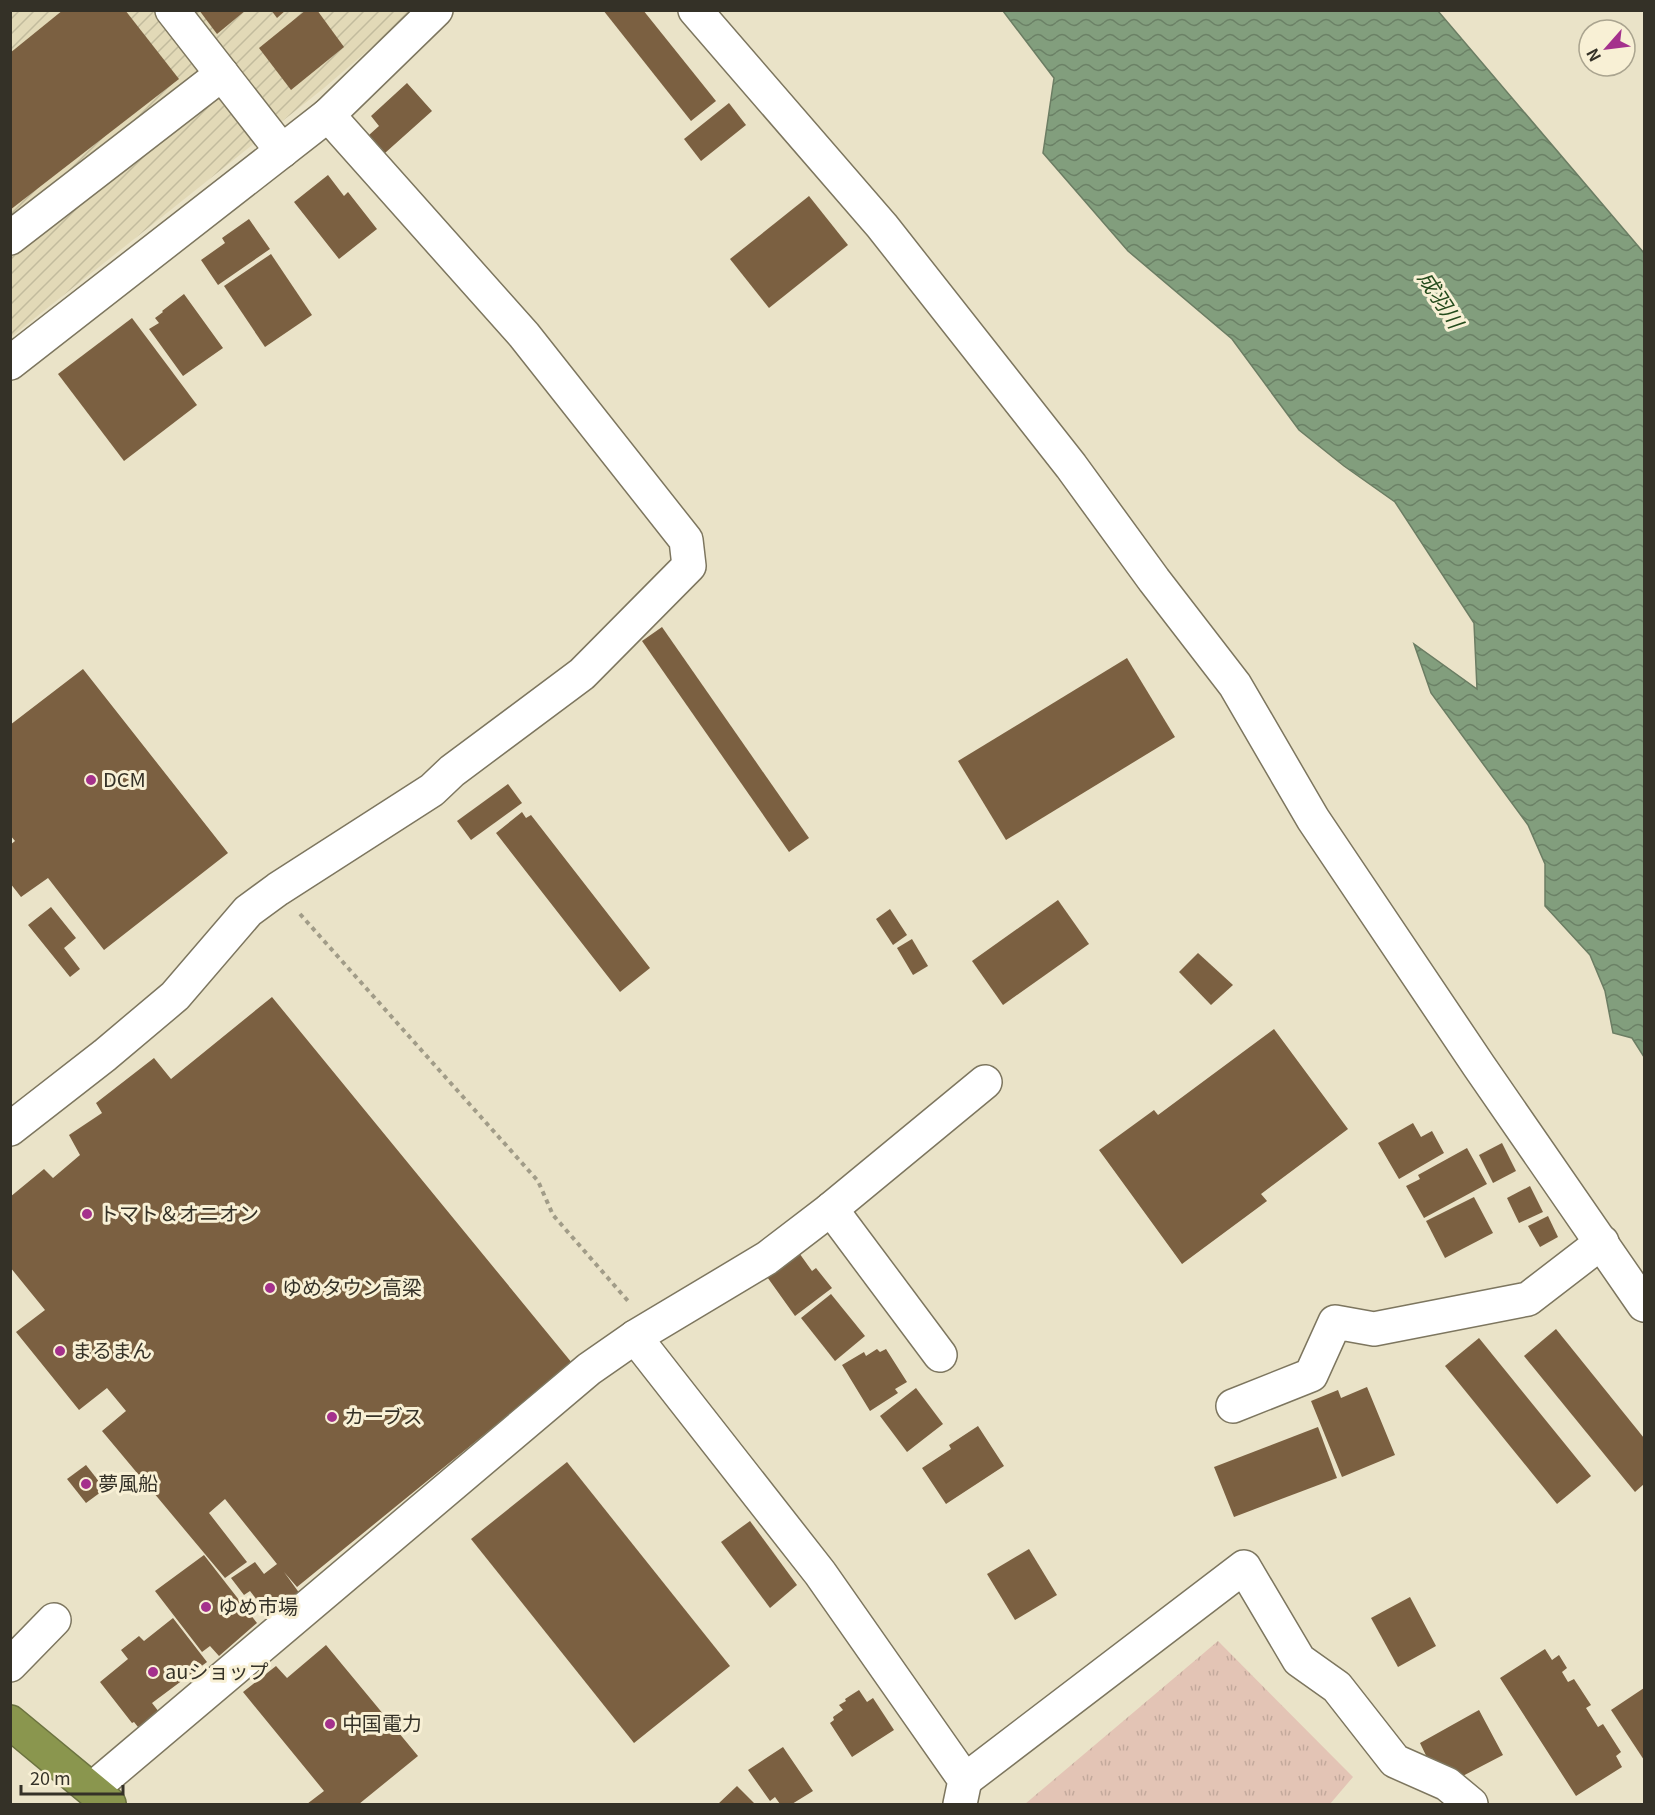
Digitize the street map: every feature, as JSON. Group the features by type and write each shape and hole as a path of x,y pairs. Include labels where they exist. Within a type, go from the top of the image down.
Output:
{"highway":[{"path":"10,1722 100,1797"}],"street":[{"path":"172,10 282,151"},
{"path":"10,363 328,115 436,10"},
{"path":"695,10 882,226 1071,466 1154,580 1235,685 1313,819 1479,1066 1644,1305"},
{"path":"10,238 222,74"},
{"path":"10,1129 105,1055 175,996 248,910 432,790 452,771 582,674 689,566 686,540 524,335 328,115"},
{"path":"100,1797 589,1369 643,1333 767,1258 831,1209 985,1082"},
{"path":"831,1209 940,1355"},
{"path":"1233,1406 1311,1375 1335,1322 1374,1329 1528,1299 1602,1242"},
{"path":"643,1333 820,1573 963,1792 1244,1568 1299,1660 1337,1687 1395,1761 1447,1785 1471,1804"},
{"path":"10,1665 54,1620"}],"path":[{"path":"278,889 537,1181 553,1215 643,1333"}],"shaded area":[{"path":"11,11 414,11 324,88 11,337"}],"green space":[{"path":"1218,1641 1353,1777 1330,1804 1025,1804"}],"water":[{"name":"成羽川","path":"1003,11 1438,11 1644,253 1644,1057 1632,1038 1613,1033 1605,991 1590,955 1545,906 1545,864 1528,825 1431,693 1414,644 1477,689 1474,623 1395,502 1299,430 1232,339 1128,251 1043,153 1054,78"}],"building":[{"path":"63,10 125,10 179,79 10,210 10,53"},
{"path":"199,10 246,10 217,34"},
{"path":"271,10 286,10 277,18"},
{"path":"306,10 317,10 344,47 291,90 259,48"},
{"path":"603,10 643,10 716,101 691,121"},
{"path":"407,83 432,111 385,153 369,135 379,126 371,116"},
{"path":"729,103 746,125 701,161 684,139"},
{"path":"328,175 344,196 348,192 377,229 339,259 294,202"},
{"path":"809,196 848,245 769,308 730,259"},
{"path":"249,219 270,249 218,285 201,260 225,243 222,238"},
{"path":"271,254 312,315 265,347 224,286"},
{"path":"184,294 223,348 183,376 149,329 159,323 155,318 162,311"},
{"path":"132,318 197,405 124,461 58,374"},
{"path":"662,627 809,838 789,852 642,641"},
{"path":"1127,658 1175,737 1006,840 958,761"},
{"name":"DCM","path":"83,669 228,853 104,950 48,878 21,897 10,883 10,845 15,841 10,835 10,725"},
{"path":"508,784 522,803 471,840 457,821"},
{"path":"522,812 526,818 531,815 650,968 620,992 496,833"},
{"path":"1058,900 1089,944 1003,1005 972,961"},
{"path":"51,907 76,938 64,948 80,969 70,977 28,925"},
{"path":"890,909 907,935 893,945 876,919"},
{"path":"912,939 928,966 913,975 897,948"},
{"path":"1198,953 1233,985 1211,1005 1179,972"},
{"name":"ゆめタウン高梁","path":"272,997 572,1363 297,1587 284,1572 300,1594 270,1617 250,1591 244,1595 231,1578 255,1562 264,1574 277,1564 225,1499 209,1513 247,1562 225,1578 102,1431 126,1411 107,1388 79,1410 16,1332 45,1310 10,1267 10,1197 44,1169 53,1178 80,1155 69,1135 102,1113 96,1103 154,1058 171,1079"},
{"path":"1274,1029 1348,1129 1261,1194 1267,1201 1182,1264 1099,1150 1154,1110 1158,1115"},
{"path":"1413,1123 1421,1137 1432,1131 1444,1153 1399,1179 1378,1143"},
{"path":"1502,1143 1516,1171 1493,1183 1479,1155"},
{"path":"1467,1148 1487,1184 1424,1218 1406,1186 1420,1179 1418,1175"},
{"path":"1530,1186 1543,1212 1519,1223 1507,1198"},
{"path":"1474,1197 1493,1233 1445,1258 1426,1221"},
{"path":"1548,1216 1558,1237 1540,1247 1528,1226"},
{"path":"797,1250 812,1271 816,1268 832,1288 795,1316 765,1274"},
{"path":"831,1294 865,1336 835,1361 801,1318"},
{"path":"1556,1329 1644,1438 1644,1484 1635,1492 1524,1356"},
{"path":"1479,1338 1591,1476 1557,1504 1445,1366"},
{"path":"877,1349 880,1352 886,1349 907,1382 895,1389 898,1393 870,1411 842,1365 864,1352 866,1356"},
{"path":"1367,1387 1395,1455 1342,1477 1311,1401 1338,1390 1341,1398"},
{"path":"916,1388 943,1424 907,1452 880,1416"},
{"path":"978,1426 1004,1466 946,1504 922,1468 951,1449 949,1445"},
{"path":"1318,1427 1337,1478 1234,1517 1214,1467"},
{"path":"567,1462 730,1666 634,1743 471,1539"},
{"name":"夢風船","path":"86,1465 105,1489 86,1503 67,1479"},
{"path":"750,1521 797,1585 770,1608 721,1542"},
{"path":"1029,1549 1057,1595 1015,1620 987,1574"},
{"name":"ゆめ市場","path":"204,1555 257,1623 219,1656 210,1646 202,1652 155,1591"},
{"path":"1410,1597 1436,1646 1398,1667 1371,1618"},
{"name":"auショップ","path":"173,1618 207,1662 152,1703 159,1712 138,1727 134,1722 132,1723 100,1682 128,1659 121,1650 139,1636 144,1641"},
{"name":"中国電力","path":"326,1645 418,1756 359,1804 307,1804 324,1791 243,1692 276,1666 287,1678"},
{"path":"1545,1649 1552,1660 1559,1655 1567,1668 1562,1672 1568,1682 1574,1679 1591,1705 1586,1708 1598,1727 1603,1724 1621,1752 1616,1756 1622,1767 1576,1796 1500,1678"},
{"path":"1644,1688 1644,1760 1611,1710"},
{"path":"859,1690 867,1702 873,1698 894,1730 852,1757 830,1723 834,1720 833,1717 843,1710 839,1705"},
{"path":"1479,1710 1503,1755 1455,1780 1448,1766 1433,1770 1420,1743"},
{"path":"783,1747 813,1791 792,1804 780,1804 775,1797 770,1801 748,1770"},
{"path":"737,1786 755,1804 718,1804"}],"place":[{"name":"DCM","path":"91,780"},
{"name":"トマト＆オニオン","path":"87,1214"},
{"name":"ゆめタウン高梁","path":"270,1288"},
{"name":"まるまん","path":"60,1351"},
{"name":"カーブス","path":"332,1417"},
{"name":"夢風船","path":"86,1484"},
{"name":"ゆめ市場","path":"206,1607"},
{"name":"auショップ","path":"153,1672"},
{"name":"中国電力","path":"330,1724"}]}
